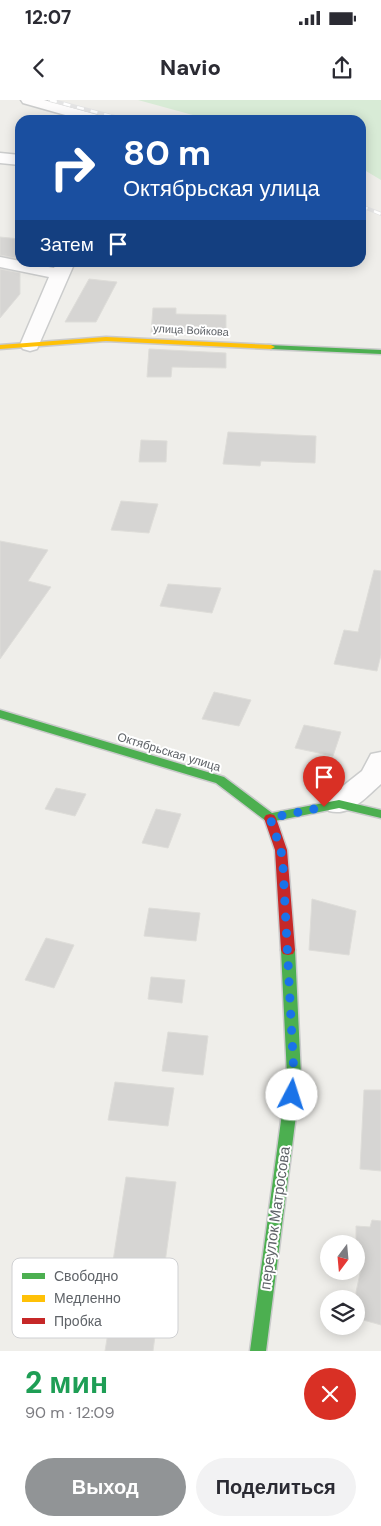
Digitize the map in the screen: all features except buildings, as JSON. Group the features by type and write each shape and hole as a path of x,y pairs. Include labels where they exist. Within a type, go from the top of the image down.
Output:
{"main road":[{"name":"улица Войкова","path":"0,347 106,339 381,352"},
{"name":"Октябрьская улица","path":"0,714 220,780 270,818"},
{"path":"270,818 339,804 381,814"},
{"name":"переулок Матросова","path":"266,1349 294,1076 283,867 281,850 270,818"}],"street":[{"path":"28,100 82,115"},
{"path":"0,158 15,160"},
{"path":"0,262 15,263"},
{"path":"30,345 62,268"},
{"path":"339,804 372,777 381,761"}],"green space":[{"path":"138,100 381,100 381,180 366,171 366,115 193,115"}],"railway":[{"path":"50,100 107,115"},
{"path":"366,208 381,214"}],"traffic: fast":[{"path":"271,347 381,352"},
{"path":"0,714 220,780 270,818 339,804 381,814"},
{"path":"258,1351 294,1076 288,950"}],"traffic: slow":[{"path":"0,347 106,339 271,347"}],"traffic: jam":[{"path":"270,818 281,850 288,950"}],"route":[{"path":"292,1095 294,1076 286,902 281,850 270,818 324,807"}]}
